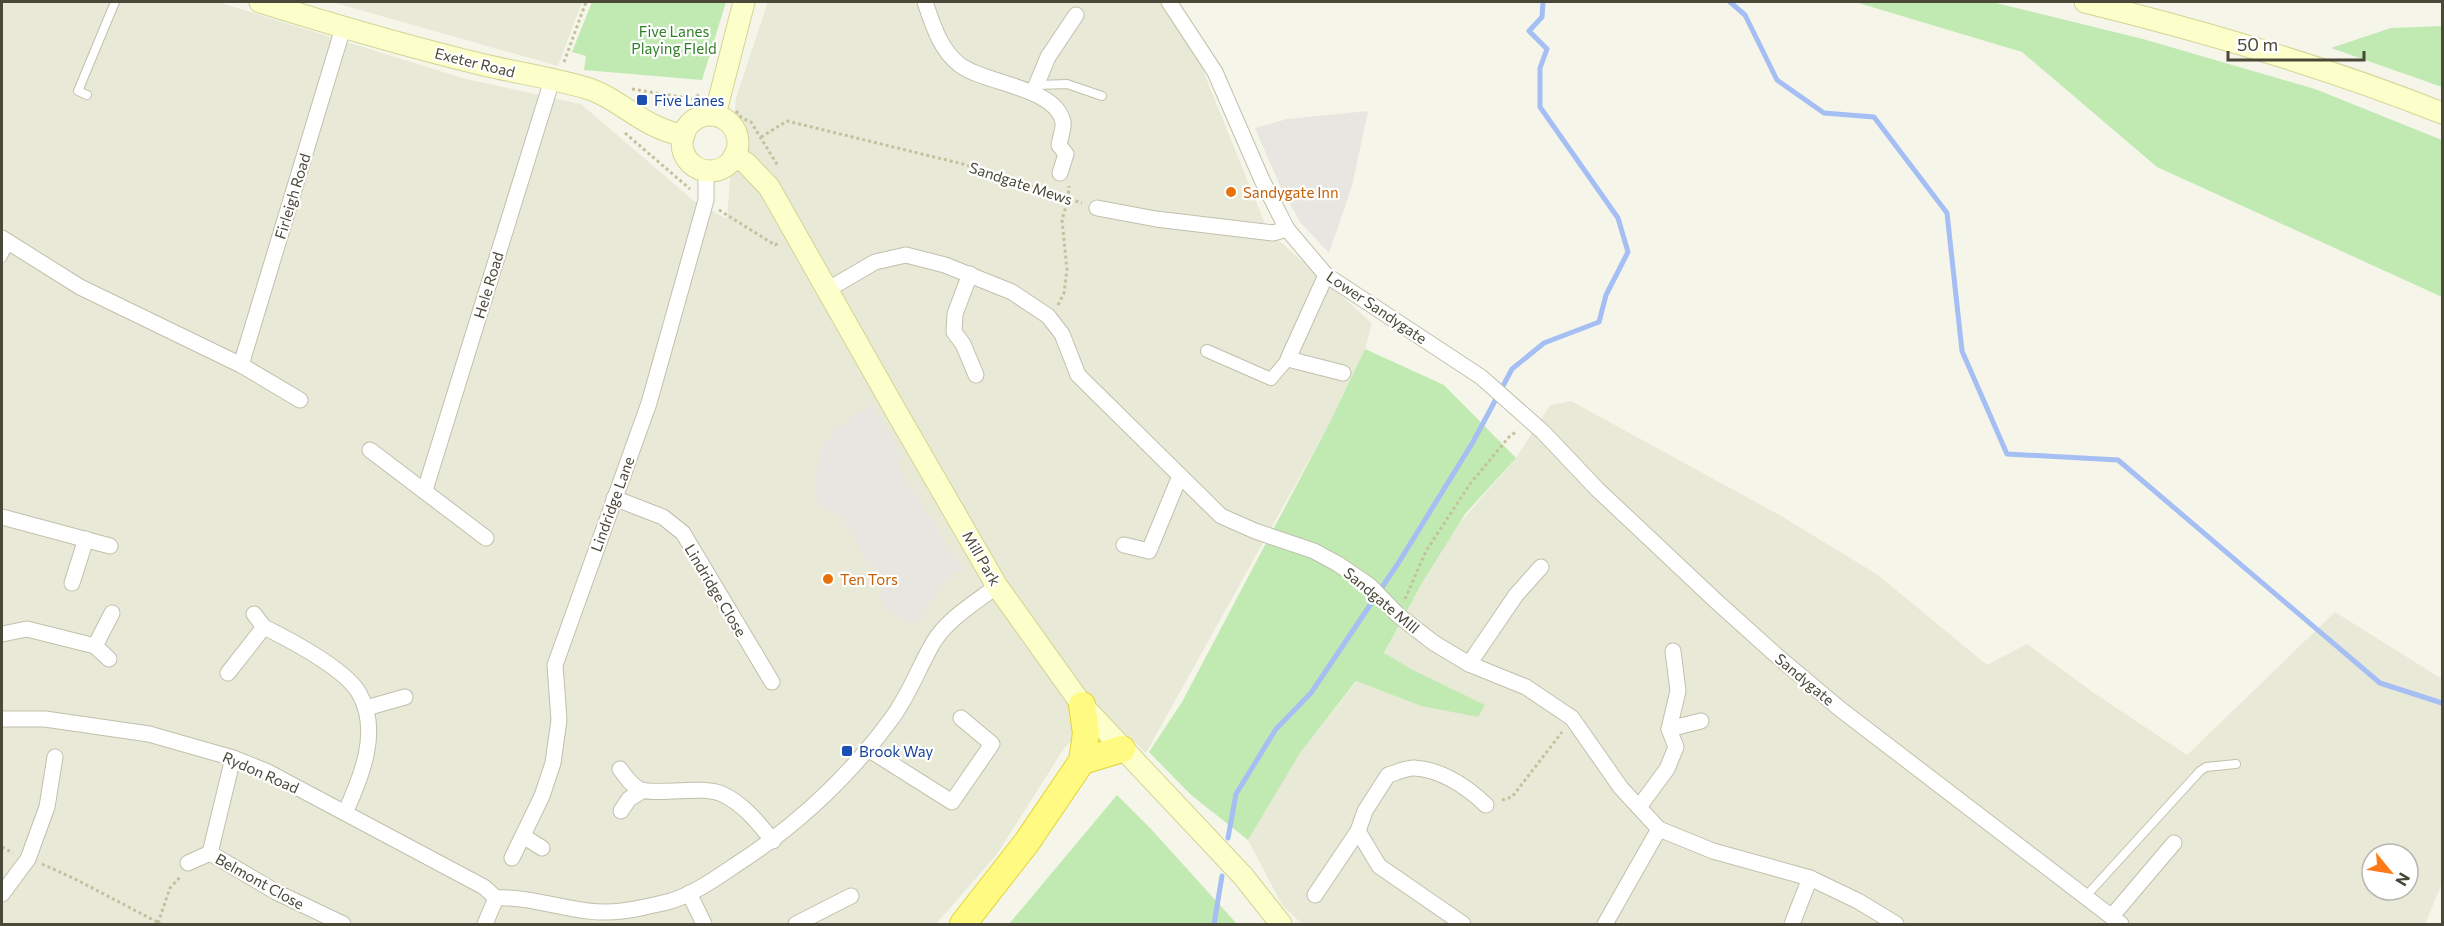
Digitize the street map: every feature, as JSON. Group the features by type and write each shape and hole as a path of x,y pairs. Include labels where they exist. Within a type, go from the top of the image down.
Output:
{"highway":[{"path":"963,924 1027,842 1082,761 1086,733 1082,705"},
{"path":"1082,761 1122,749"}],"main road":[{"name":"Exeter Road","path":"261,2 343,28 484,65 557,74 589,89 649,123 670,133 684,135"},
{"path":"709,100 735,130 738,143 735,156 720,169 706,170 694,165 685,155 684,135 690,123 709,100 744,2"},
{"path":"2085,2 2243,44 2372,85 2442,113"},
{"name":"Mill Park","path":"735,156 746,163 769,187 997,586 1082,705 1243,876 1281,924"}],"street":[{"path":"926,2 941,45 961,66 1035,89 1057,109 1063,123 1059,145 1066,154 1060,173"},
{"name":"Lower Sandygate","path":"1169,2 1215,72 1262,180 1287,229 1326,275 1481,377 1513,406"},
{"path":"1035,89 1048,57 1076,15"},
{"name":"Firleigh Road","path":"241,365 343,28"},
{"name":"Hele Road","path":"424,490 557,74"},
{"name":"Lindridge Lane","path":"512,858 542,796 553,763 559,720 555,665 649,403 706,200 706,170"},
{"path":"1097,208 1156,219 1273,233 1287,229"},
{"path":"6,241 80,287 241,365 300,400"},
{"name":"Sandgate MIll","path":"827,290 875,262 906,255 945,265 1012,292 1048,316 1062,334 1078,375 1179,478 1221,516 1255,531 1314,550 1370,586 1398,615 1434,643 1469,664 1526,687 1572,718 1621,788 1659,829 1713,851 1810,878 1858,901 1896,924"},
{"path":"970,274 955,314 954,332 963,344 976,375"},
{"path":"1207,351 1271,379 1288,359 1326,275"},
{"path":"1288,359 1343,373"},
{"name":"Sandygate","path":"1513,406 1530,420 1597,489 1777,656 1840,709 2117,920"},
{"path":"370,450 486,538"},
{"path":"1124,545 1149,551 1179,478"},
{"name":"Lindridge Close","path":"614,498 663,517 682,533 772,682"},
{"path":"2,517 110,546"},
{"path":"72,583 86,539"},
{"path":"1469,664 1516,595 1541,567"},
{"path":"485,924 496,898 512,897 585,910 620,911 671,901 722,874 773,841 808,811 868,749 893,717 934,641 950,623 997,586"},
{"path":"95,646 112,613"},
{"path":"254,614 264,627 294,642 343,675 359,692 366,708 369,745 359,783 345,813"},
{"path":"228,673 264,627"},
{"path":"2,634 27,629 95,646 109,660"},
{"path":"1639,807 1667,769 1676,747 1668,729 1678,691 1673,651"},
{"path":"366,708 405,697"},
{"path":"868,749 952,802 992,744 960,718"},
{"name":"Rydon Road","path":"2,719 45,719 149,734 233,758 268,772 484,887 496,898"},
{"path":"1668,729 1701,720"},
{"path":"2,894 28,859 47,807 55,757"},
{"name":"Belmont Close","path":"210,853 233,758"},
{"path":"1315,895 1358,831 1365,811 1388,775 1414,768 1438,774 1466,786 1486,805"},
{"path":"620,769 629,782 642,791"},
{"path":"621,811 630,799 642,791 684,789 721,794 746,809 773,841"},
{"path":"1605,924 1659,829"},
{"path":"1358,831 1379,866 1455,922"},
{"path":"524,836 542,848"},
{"path":"2117,920 2174,843"},
{"name":"Belmont Close","path":"188,863 210,853"},
{"name":"Belmont Close","path":"210,853 276,892 343,924"},
{"path":"1792,924 1810,878"},
{"path":"689,893 704,924"},
{"path":"796,924 850,896"}],"lane":[{"path":"87,95 78,91 116,2"},
{"path":"1035,89 1067,84 1101,96"},
{"path":"2,258 6,241"},
{"path":"2086,896 2200,771 2206,767 2236,764"}],"path":[{"path":"557,74 586,2"},
{"path":"621,87 693,99 733,100 736,110 742,118 751,122 769,149"},
{"name":"Sandgate Mews","path":"761,137 787,121 963,164 1097,208"},
{"path":"619,128 693,191 721,212 775,245 796,232"},
{"path":"1048,316 1064,293 1067,270 1062,220 1068,198"},
{"path":"1398,615 1426,552 1470,484 1509,437 1530,420"},
{"path":"1486,805 1512,797 1572,718"},
{"path":"2,847 77,880 159,924 170,888 181,878 188,863"}],"shaded area":[{"path":"2,2 218,2 466,79 581,104 694,201 727,219 736,98 768,2 1160,2 1202,68 1268,231 1372,323 1365,349 1329,424 1146,753 1099,709 1063,750 997,854 936,924 2,924"},
{"path":"332,2 582,2 558,66"},
{"path":"1368,111 1352,186 1329,253 1300,222 1280,186 1255,128 1287,119"},
{"path":"1571,401 1783,517 1878,575 1987,665 2027,644 2094,693 2187,755 2335,612 2442,679 2442,883 2425,924 1302,924 1282,905 1248,840 1300,753 1357,681 1421,706 1413,670 1384,654 1422,583 1457,526 1516,458 1550,405"},
{"name":"Ten Tors","path":"873,404 902,458 897,464 961,568 946,580 930,602 919,624 897,617 884,607 880,597 883,587 840,515 822,509 815,495 815,479 822,448 836,428"}],"green space":[{"name":"Five Lanes Playing FIeld","path":"592,2 726,2 702,80 584,70 586,56 572,52"},
{"path":"1855,2 1992,2 2143,39 2315,89 2442,140 2442,297 2157,167 2022,52"},
{"path":"2442,26 2442,87 2331,48 2391,28"},
{"path":"1365,349 1444,385 1516,458 1465,514 1422,583 1384,653 1413,670 1485,705 1478,717 1421,706 1356,681 1300,753 1248,840 1191,795 1149,752 1182,702 1329,424"},
{"path":"1117,795 1150,828 1237,924 1009,924"}],"waterway":[{"path":"1228,838 1236,794 1276,729 1311,693 1399,562 1473,442 1512,369 1544,343 1599,322 1606,295 1628,252 1618,218 1540,107 1540,68 1547,49 1529,31 1542,17 1543,2"},
{"path":"1730,2 1745,15 1777,80 1824,113 1874,117 1947,213 1962,351 2007,454 2118,460 2380,683 2442,703"},
{"path":"1214,924 1222,876"}],"place":[{"name":"Five Lanes","path":"642,100"},
{"name":"Sandygate Inn","path":"1231,192"},
{"name":"Ten Tors","path":"828,579"},
{"name":"Brook Way","path":"847,751"}]}
